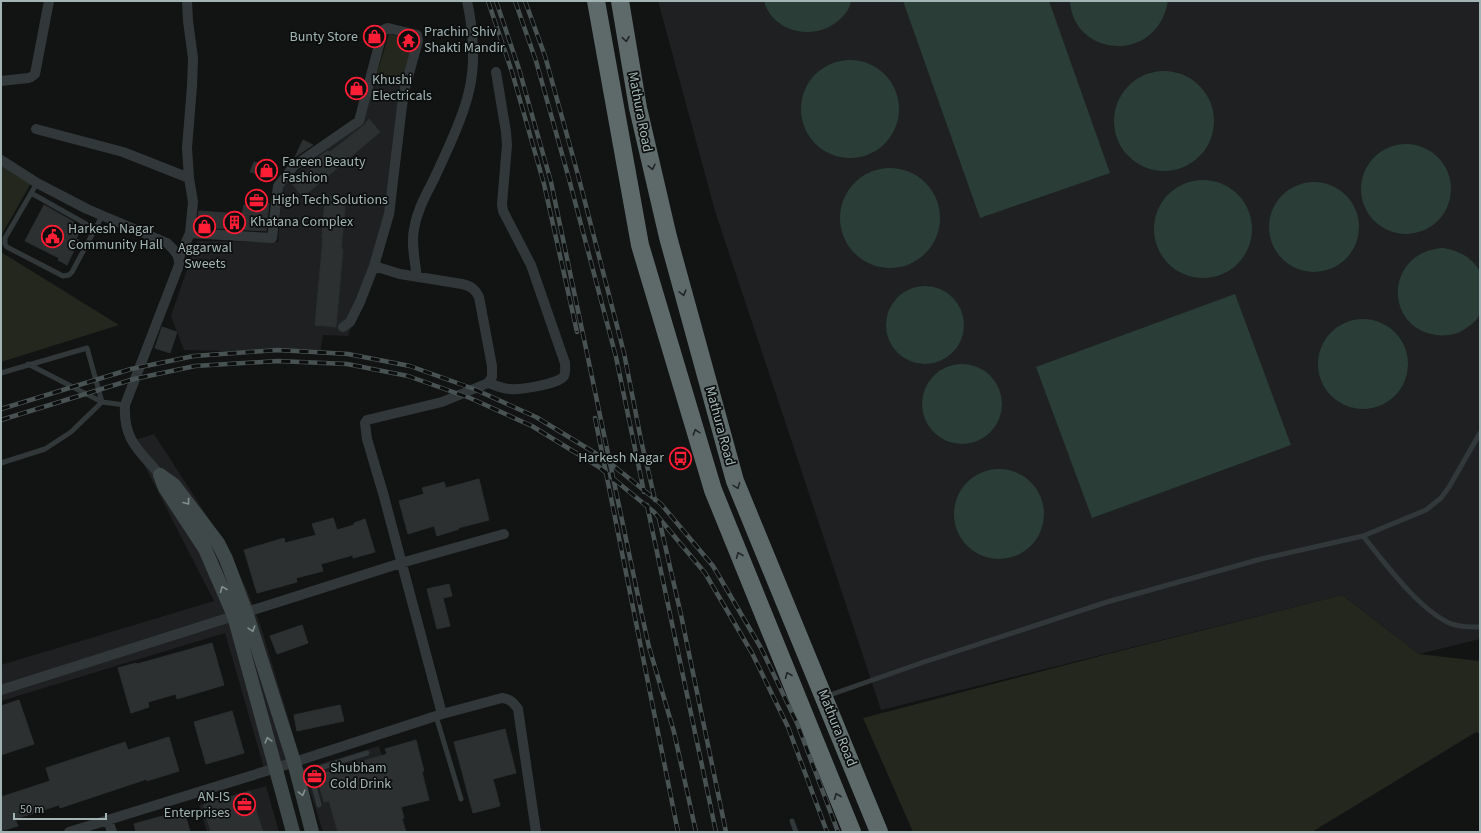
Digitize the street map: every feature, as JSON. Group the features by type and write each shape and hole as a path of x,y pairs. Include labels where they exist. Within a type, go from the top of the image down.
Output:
{"highway":[{"name":"Mathura Road","path":"596,1 640,245 713,490 852,832"},
{"name":"Mathura Road","path":"620,1 638,108 668,237 735,481 880,832"}],"street":[{"path":"1,81 28,78 35,74 49,1"},
{"path":"187,1 193,58 187,148 189,178 193,202 190,233 125,405 125,425 130,440 160,475 165,488 205,549 240,614 300,769 312,832"},
{"path":"416,277 413,230 417,214 461,118 470,91 473,46 470,14 466,1"},
{"path":"190,233 272,238 278,186 294,166 359,121 382,32 388,28 417,35 418,41 404,94 389,214 374,266 350,322 343,327"},
{"path":"488,383 511,389 531,387 560,380 566,371 565,363 531,265 503,211 502,204 507,146 496,72"},
{"path":"36,129 123,152 189,178"},
{"path":"1,160 37,183 102,216 167,243 174,249 180,258"},
{"path":"374,266 400,274 462,284 470,286 475,290 479,297 492,366 492,377 488,383 442,402 367,420 364,427 383,493 439,715"},
{"path":"1,690 401,563 504,534"},
{"path":"240,614 276,768 293,832"},
{"path":"69,832 276,768 300,769 439,715 502,698 508,698 514,702 518,709 536,832"},
{"path":"108,820 112,832"}],"lane":[{"path":"37,183 5,238 5,244 7,247 63,276 66,276 72,272 102,216"},
{"path":"31,193 95,229"},
{"path":"1,372 87,348 102,402"},
{"path":"28,364 102,402 125,405"},
{"path":"1,463 45,449 71,432 102,402"},
{"path":"824,696 1108,602 1261,559 1363,536 1426,510 1441,498 1480,434"},
{"path":"1363,536 1415,598 1433,614 1448,623 1465,627 1480,627"},
{"path":"439,715 461,798"},
{"path":"320,804 300,769 367,753"},
{"path":"792,821 796,832"}],"shaded area":[{"path":"658,1 1480,1 1480,639 1419,654 1342,595 881,710 715,211"},
{"path":"764,1 851,1 846,12 838,21 818,31 806,32 785,27 769,12"},
{"path":"903,1 1049,1 1110,173 980,218"},
{"path":"1070,1 1168,1 1161,22 1148,36 1133,44 1116,46 1099,42 1085,34 1075,20"},
{"path":"389,34 412,39 406,84 376,76"},
{"path":"850,60 869,64 885,74 895,90 899,109 895,128 885,144 869,154 850,158 831,154 815,144 805,128 801,109 805,90 815,74 831,64"},
{"path":"1164,71 1183,74 1200,85 1211,102 1214,121 1211,140 1200,157 1183,168 1164,171 1145,168 1128,157 1117,140 1114,121 1117,102 1128,85 1145,74"},
{"path":"374,76 406,87 395,212 348,336 323,335 320,354 184,350 171,316 197,241 278,242 282,188 298,171 361,123"},
{"path":"1406,144 1423,148 1438,157 1447,172 1451,189 1447,206 1438,221 1423,230 1406,234 1389,230 1374,221 1365,206 1361,189 1365,172 1374,157 1389,148"},
{"path":"1,165 31,183 1,236"},
{"path":"890,168 900,169 918,176 932,190 939,208 939,228 932,246 918,260 900,267 890,268 880,267 862,260 848,246 841,228 840,218 841,208 848,190 862,176 880,169"},
{"path":"1203,180 1222,184 1238,194 1248,210 1252,229 1248,248 1238,264 1222,274 1203,278 1184,274 1168,264 1158,248 1154,229 1158,210 1168,194 1184,184"},
{"path":"1314,182 1331,185 1346,195 1356,210 1359,227 1356,244 1346,259 1331,269 1314,272 1297,269 1282,259 1272,244 1269,227 1272,210 1282,195 1297,185"},
{"path":"1443,248 1455,251 1469,258 1480,271 1479,316 1472,324 1460,332 1451,335 1436,335 1419,329 1407,319 1400,305 1398,290 1401,275 1410,262 1424,253"},
{"path":"1,252 119,325 1,362"},
{"path":"925,286 940,289 953,297 961,310 964,325 961,340 953,353 940,361 925,364 910,361 897,353 889,340 886,325 889,310 897,297 910,289"},
{"path":"1235,294 1291,445 1092,518 1036,367"},
{"path":"1363,319 1380,322 1395,332 1405,347 1408,364 1405,381 1395,396 1380,406 1363,409 1346,406 1331,396 1321,381 1318,364 1321,347 1331,332 1346,322"},
{"path":"962,364 977,367 990,376 999,389 1002,404 999,419 990,432 977,441 962,444 947,441 934,432 925,419 922,404 925,389 934,376 947,367"},
{"path":"154,434 222,539 247,590 261,627 300,757 264,768 225,633 1,701 1,665 214,601 132,441"},
{"path":"999,469 1016,473 1031,482 1040,497 1044,514 1040,531 1031,546 1016,555 999,559 982,555 967,546 958,531 954,514 958,497 967,482 982,473"},
{"path":"1342,595 1419,654 1480,661 1480,734 1476,732 1312,832 913,832 863,718 1104,655"},
{"path":"379,746 405,832 323,832 303,769"},
{"path":"266,786 279,832 207,832 199,805"}],"building":[{"path":"369,119 380,132 303,197 292,184 312,168 307,165 327,151 330,152 363,126"},
{"path":"303,140 313,145 295,157"},
{"path":"254,162 274,167 271,177 250,172"},
{"path":"325,196 346,197 336,327 315,325 323,238"},
{"name":"Khatana Complex","path":"269,203 266,231 197,227 199,211 242,214 244,205 263,207 263,209"},
{"path":"44,205 74,222 72,227 77,229 74,232 78,234 76,239 79,240 67,265 58,260 59,258 25,241"},
{"path":"162,327 177,332 170,353 155,348"},
{"path":"479,479 489,520 458,528 459,529 437,536 434,526 408,534 399,501 424,494 422,488 444,482 446,488"},
{"path":"333,518 337,530 354,525 354,523 365,519 375,552 353,558 353,555 321,564 323,571 296,578 297,582 257,593 244,550 284,538 285,543 316,535 312,524"},
{"path":"449,584 452,596 443,598 450,626 437,629 427,589"},
{"path":"302,625 308,643 277,654 270,636"},
{"path":"212,643 224,685 177,699 176,694 148,702 149,707 131,713 118,668"},
{"path":"19,700 34,744 1,755 1,706"},
{"path":"340,705 344,721 297,731 294,715"},
{"path":"232,711 244,753 206,764 194,722"},
{"path":"505,729 516,773 493,779 500,806 473,813 454,742"},
{"path":"169,737 179,771 147,781 147,779 60,808 59,805 15,819 18,826 1,831 1,797 50,781 46,768 125,742 128,750"},
{"path":"416,740 424,771 422,772 429,800 401,807 404,818 402,819 406,832 338,832 329,801 324,802 316,775 387,754 385,749"},
{"path":"250,791 263,832 211,832 203,805"},
{"path":"184,810 190,832 136,832 134,824"}],"railway":[{"path":"488,1 512,72 544,184 577,332"},
{"path":"496,1 519,69 551,182 649,647 674,732 696,832"},
{"path":"515,1 536,61 616,357 644,492"},
{"path":"525,1 545,56 578,175 624,353 641,440 655,500"},
{"path":"1,409 131,369 194,356 278,350 348,354 410,366 474,389 536,417 605,459 661,504 713,566 761,648 797,723 838,832"},
{"path":"1,420 134,379 195,366 278,361 347,364 408,376 470,398 532,426 599,467 654,512 705,573 752,653 788,727 827,832"},
{"path":"595,418 678,832"},
{"path":"647,505 716,832"},
{"path":"659,519 681,615 726,832"}],"place":[{"name":"Bunty Store","path":"374,37"},
{"name":"Prachin Shiv Shakti Mandir","path":"409,40"},
{"name":"Khushi Electricals","path":"357,88"},
{"name":"Fareen Beauty Fashion","path":"266,170"},
{"name":"High Tech Solutions","path":"256,200"},
{"name":"Khatana Complex","path":"234,222"},
{"name":"Aggarwal Sweets","path":"205,226"},
{"name":"Harkesh Nagar Community Hall","path":"53,237"},
{"name":"Harkesh Nagar","path":"680,458"},
{"name":"Shubham Cold Drink","path":"315,776"},
{"name":"AN-IS Enterprises","path":"245,805"}]}
